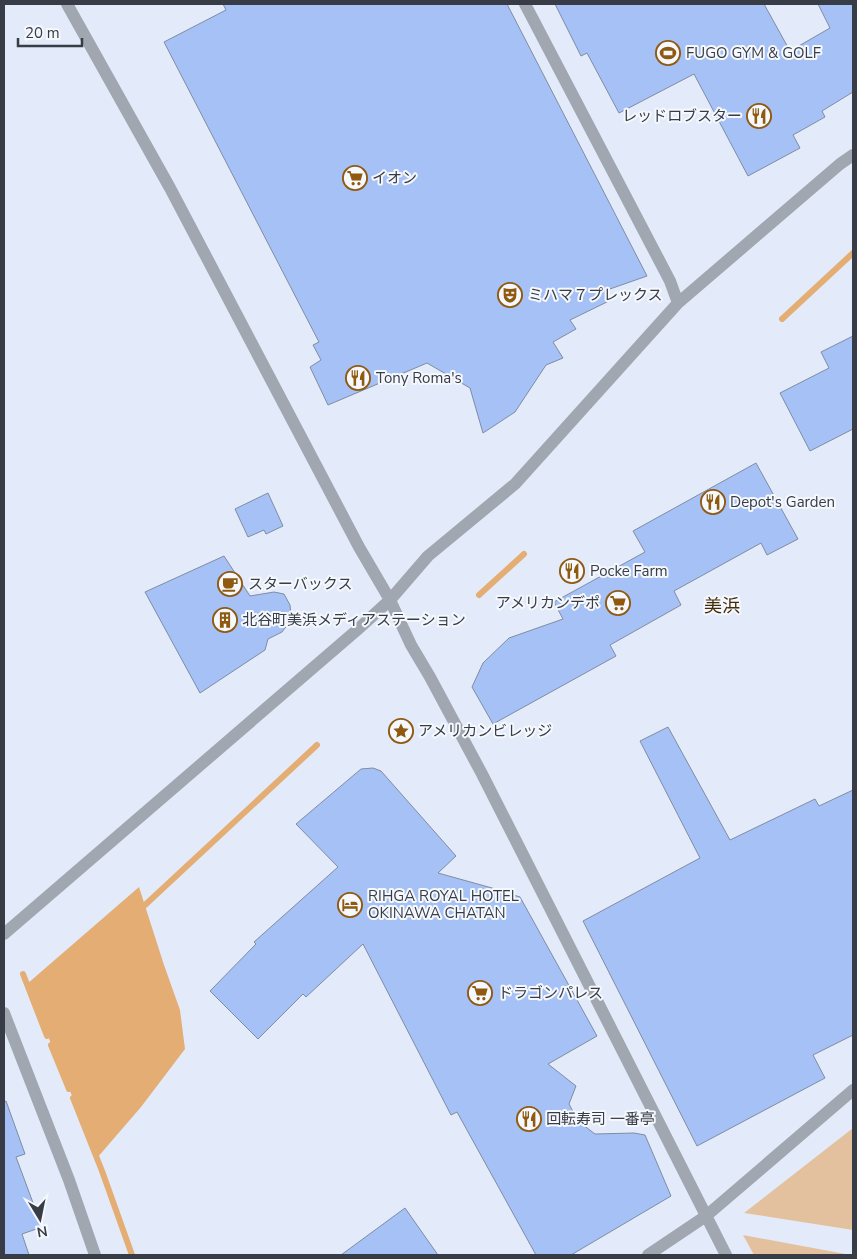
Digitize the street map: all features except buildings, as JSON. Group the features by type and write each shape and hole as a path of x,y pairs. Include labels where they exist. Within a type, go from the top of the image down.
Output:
{"street":[{"path":"67,4 166,181 359,547 390,600 411,645 482,774 726,1255"},
{"path":"525,4 670,281 678,303"},
{"path":"4,934 390,600 428,556 515,484 678,303 840,164 853,155"},
{"path":"4,1013 69,1180 95,1255"},
{"path":"648,1255 706,1216 853,1090"}],"shaded area":[{"path":"139,887 180,1010 185,1049 141,1107 97,1158 27,984"},
{"path":"853,1128 853,1230 744,1213"},
{"path":"743,1235 851,1255 754,1255"}],"waterway":[{"path":"782,319 853,253"},
{"path":"479,595 524,554"},
{"path":"145,905 317,745"},
{"path":"23,974 47,1036"},
{"path":"51,1045 69,1089"},
{"path":"73,1098 132,1255"}],"place":[{"name":"FUGO GYM & GOLF","path":"668,53"},
{"name":"レッドロブスター","path":"759,116"},
{"name":"イオン","path":"355,178"},
{"name":"ミハマ７プレックス","path":"510,295"},
{"name":"Tony Roma's","path":"358,378"},
{"name":"Depot's Garden","path":"713,502"},
{"name":"Pocke Farm","path":"572,571"},
{"name":"スターバックス","path":"230,584"},
{"name":"アメリカンデポ","path":"618,603"},
{"name":"北谷町美浜メディアステーション","path":"225,620"},
{"name":"アメリカンビレッジ","path":"401,731"},
{"name":"RIHGA ROYAL HOTEL OKINAWA CHATAN","path":"350,905"},
{"name":"ドラゴンパレス","path":"480,993"},
{"name":"回転寿司 一番亭","path":"529,1119"}],"district":[{"name":"美浜","path":"722,606"}]}
